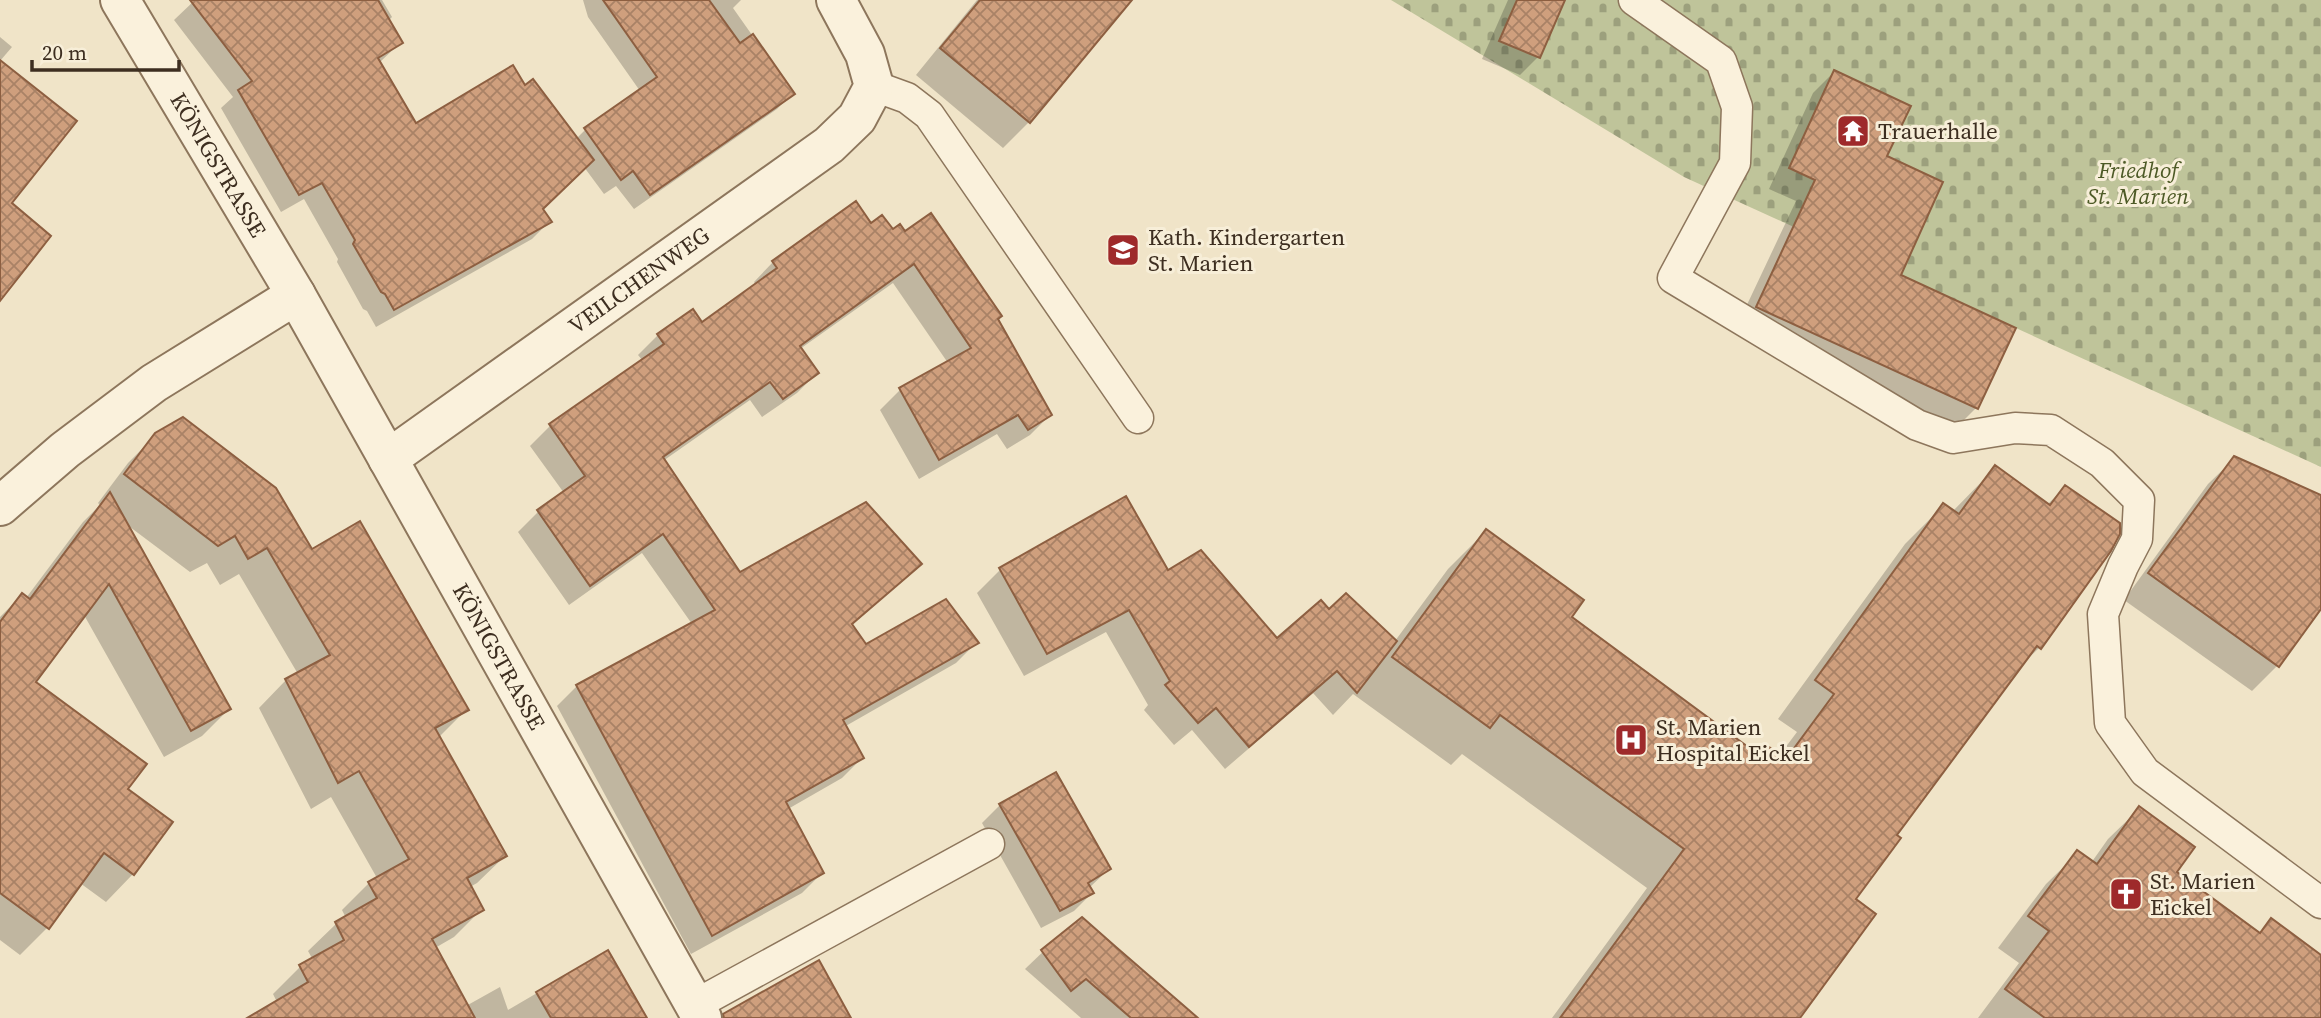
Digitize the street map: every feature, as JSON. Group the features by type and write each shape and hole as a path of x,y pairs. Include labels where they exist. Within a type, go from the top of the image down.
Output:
{"street":[{"name":"KÖNIGSTRASSE","path":"120,0 296,295 698,1012"},
{"path":"836,0 865,54 874,86"},
{"name":"VEILCHENWEG","path":"388,459 829,145 857,118 874,86"},
{"path":"0,506 65,450 154,383 296,295"}],"lane":[{"path":"1634,0 1721,61 1737,107 1735,163 1673,278 1917,425 1953,438 2015,428 2051,430 2102,463 2139,500 2137,539 2103,614 2110,723 2145,772 2321,903"},
{"path":"874,86 908,97 929,115 1139,418"},
{"path":"698,1012 989,844"}],"green space":[{"name":"Friedhof St. Marien","path":"1391,0 2321,0 2321,467 1684,177"}],"building":[{"path":"190,0 378,0 403,43 378,58 416,123 513,65 525,85 533,79 594,160 543,209 552,222 394,310 353,244 355,240 322,183 299,195 238,90 252,81"},
{"path":"603,0 709,0 740,43 753,34 795,94 650,195 633,171 621,180 584,128 657,77"},
{"path":"980,0 1132,0 1030,123 940,48"},
{"path":"1517,0 1565,0 1540,58 1499,41"},
{"path":"0,60 77,121 12,203 51,236 0,301"},
{"path":"1834,70 1911,106 1887,156 1943,182 1901,275 2016,328 1978,409 1756,307 1815,180 1789,168"},
{"path":"856,201 871,223 882,215 893,229 900,224 905,231 931,213 1002,316 998,319 1052,415 1028,430 1018,415 939,460 899,388 971,348 914,264 800,346 819,373 783,399 770,382 663,457 740,572 866,502 922,564 852,624 866,644 946,599 979,643 843,720 864,758 786,802 824,873 712,936 576,685 715,610 663,534 590,586 537,510 585,476 549,424 664,344 657,334 693,309 702,322 777,268 772,261"},
{"path":"183,417 276,488 312,549 360,521 469,710 435,728 507,856 467,878 484,910 432,939 475,1018 247,1018 308,982 299,965 344,940 335,922 377,898 368,882 409,859 359,771 338,783 285,679 330,655 267,548 248,559 235,536 218,546 124,474 155,433"},
{"path":"2234,456 2321,495 2321,609 2279,667 2148,573"},
{"name":"St. Marien Hospital Eickel","path":"1995,465 2050,505 2065,485 2120,523 2120,534 2111,551 2041,649 2037,646 1897,835 1901,838 1856,899 1876,914 1800,1018 1560,1018 1684,849 1500,715 1490,728 1392,657 1486,529 1584,600 1572,617 1759,755 1766,745 1786,759 1834,694 1815,680 1943,503 1959,514"},
{"path":"110,492 231,709 191,731 109,584 36,682 147,764 128,789 173,822 134,875 104,853 49,929 0,893 0,622 22,593 30,599"},
{"path":"1126,496 1168,570 1201,550 1277,638 1321,600 1329,609 1346,593 1397,641 1357,693 1337,671 1249,747 1216,708 1198,723 1165,685 1170,681 1129,610 1047,654 999,568"},
{"path":"1056,772 1111,869 1088,883 1094,893 1060,911 999,804"},
{"name":"St. Marien Eickel","path":"2139,806 2195,847 2177,872 2260,933 2271,918 2321,955 2321,1018 2045,1018 2005,989 2049,931 2028,916 2077,850 2097,864"},
{"path":"1082,917 1198,1018 1131,1018 1086,979 1071,991 1041,950"},
{"path":"608,950 647,1018 551,1018 536,992"},
{"path":"819,960 851,1018 724,1018 723,1014"}],"place":[{"name":"Trauerhalle","path":"1853,131"},
{"name":"Kath. Kindergarten St. Marien","path":"1123,250"},
{"name":"St. Marien Hospital Eickel","path":"1631,740"},
{"name":"St. Marien Eickel","path":"2126,894"}]}
